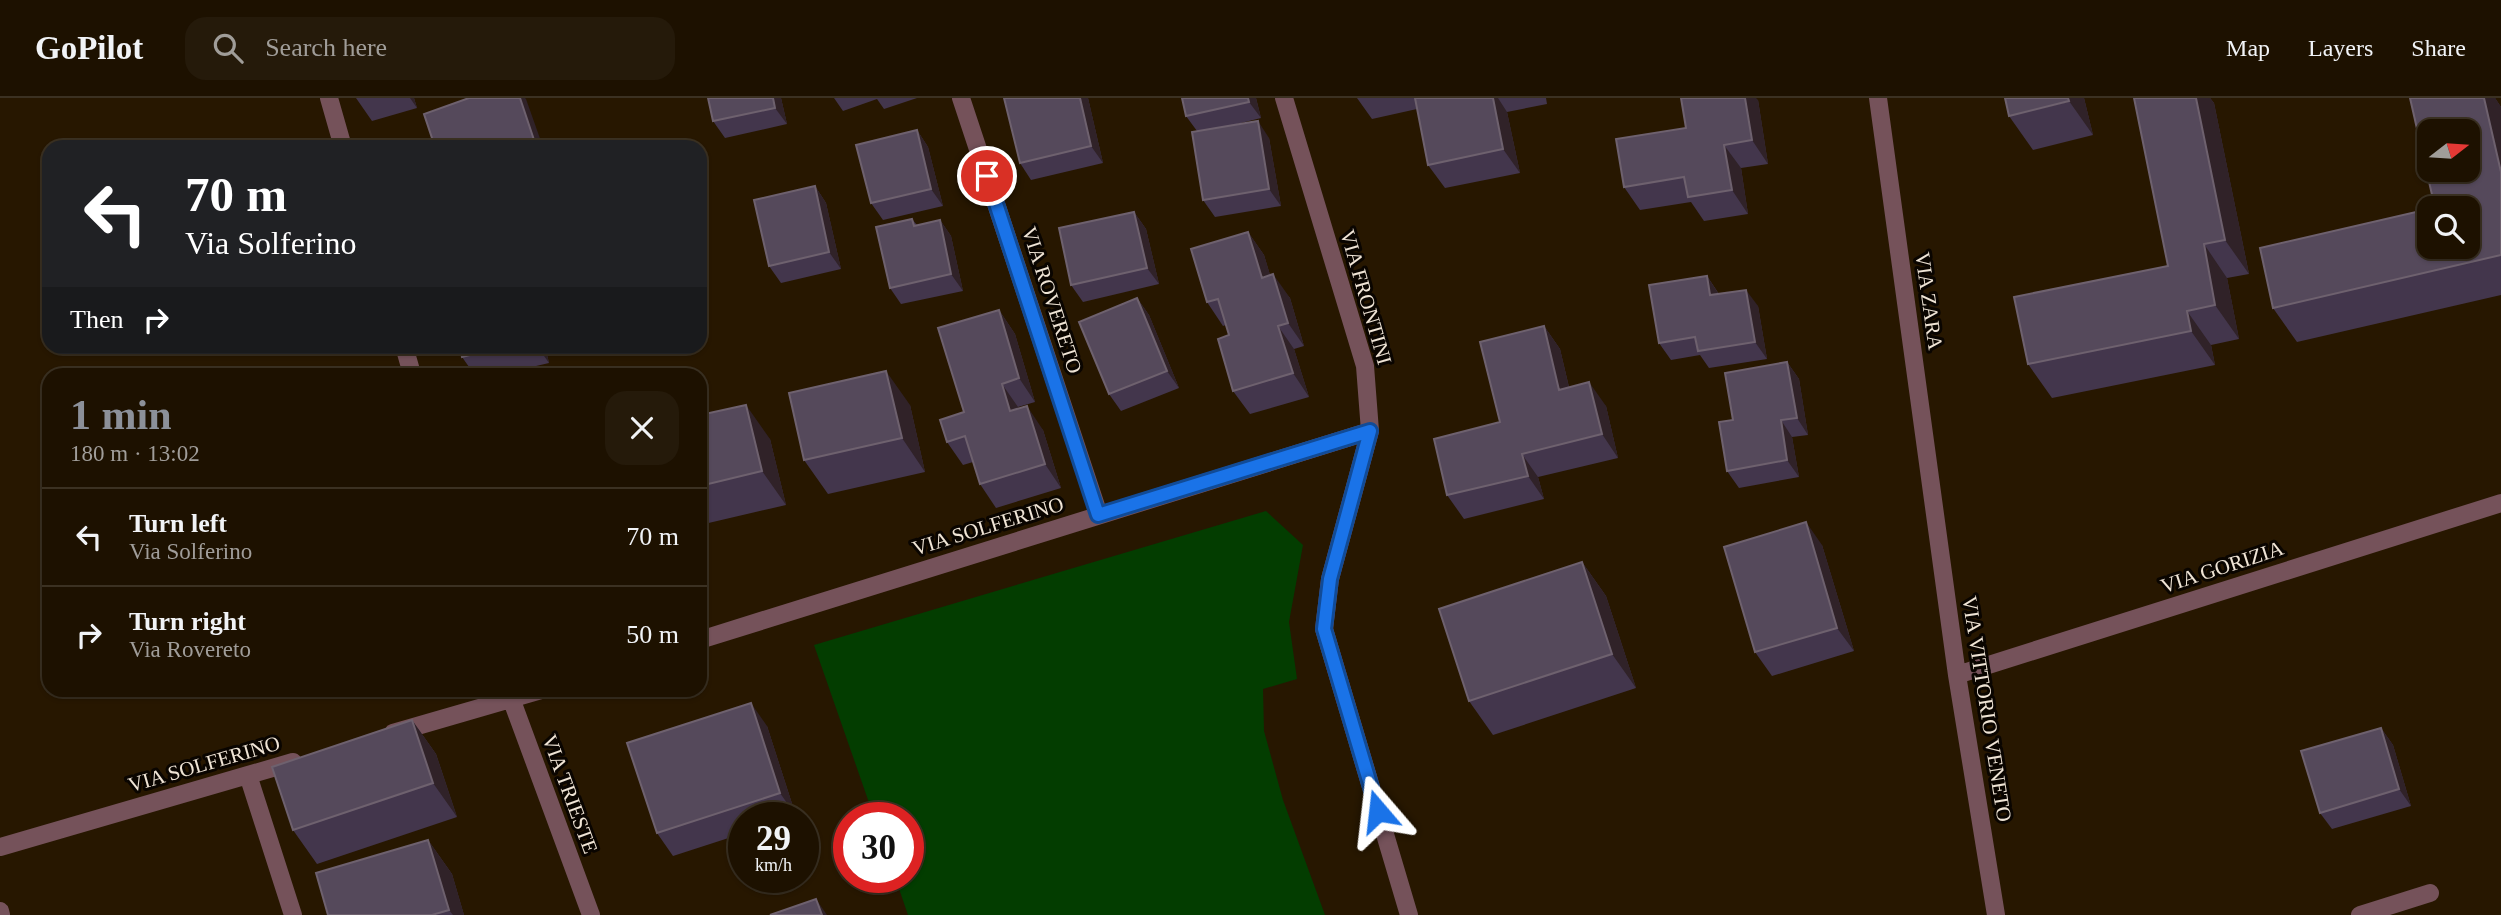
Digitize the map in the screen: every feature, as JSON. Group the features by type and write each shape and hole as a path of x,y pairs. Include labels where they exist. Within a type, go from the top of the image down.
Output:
{"street":[{"path":"329,98 341,140"},
{"name":"VIA ROVERETO","path":"961,98 1098,515"},
{"name":"VIA FRONTINI","path":"1284,98 1365,366 1370,431 1330,579 1324,629 1409,915"},
{"name":"VIA ZARA","path":"1878,98 1934,511"},
{"name":"VIA SOLFERINO","path":"707,638 1370,431"},
{"name":"VIA GORIZIA","path":"1957,675 2501,503"},
{"name":"VIA VITTORIO VENETO","path":"1934,511 1957,675 1996,915"},
{"path":"379,737 500,697"},
{"name":"VIA TRIESTE","path":"510,697 591,915"},
{"name":"VIA SOLFERINO","path":"0,847 313,756"},
{"path":"248,775 293,915"},
{"path":"2360,915 2430,893"}],"green space":[{"path":"1266,511 1303,545 1289,622 1297,679 1263,689 1264,731 1283,800 1325,915 908,915 900,893 924,893 924,802 869,802 814,645"}],"building":[{"path":"469,98 520,98 534,140 433,140 424,114"},
{"path":"708,98 773,98 775,108 713,121"},
{"path":"1004,98 1080,98 1091,146 1020,163"},
{"path":"1182,98 1248,98 1249,102 1186,116"},
{"path":"1415,98 1493,98 1503,149 1428,165"},
{"path":"1681,98 1745,98 1752,140 1724,145 1732,190 1688,197 1684,177 1624,187 1616,139 1686,128"},
{"path":"2005,98 2068,98 2069,101 2009,116"},
{"path":"2134,98 2196,98 2225,240 2204,244 2215,305 2187,311 2191,331 2028,364 2014,297 2168,266"},
{"path":"2410,98 2484,98 2501,172 2501,255 2273,308 2260,248 2417,212 2417,259 2480,259 2480,196 2432,196 2429,182 2480,182 2480,119 2417,119 2417,129"},
{"path":"1258,121 1269,189 1203,200 1192,132"},
{"path":"917,130 931,189 871,203 856,145"},
{"path":"815,186 829,252 769,266 754,200"},
{"path":"1134,212 1147,268 1071,285 1059,228"},
{"path":"912,219 914,226 940,220 951,274 890,288 876,227"},
{"path":"1248,232 1262,278 1273,274 1288,323 1278,326 1293,373 1233,391 1218,339 1229,335 1218,299 1207,302 1191,249"},
{"path":"1707,276 1710,295 1746,290 1755,342 1698,351 1695,337 1659,343 1649,285"},
{"path":"1137,298 1167,371 1109,394 1079,322"},
{"path":"999,310 1019,378 1002,384 1010,411 1027,406 1045,464 980,484 965,436 947,442 940,420 964,412 938,328"},
{"path":"1544,326 1559,390 1589,382 1602,434 1522,454 1528,476 1447,495 1434,439 1500,422 1480,342"},
{"path":"1787,362 1797,418 1781,420 1787,460 1727,471 1719,422 1733,420 1725,373"},
{"path":"886,371 902,438 804,460 789,393"},
{"path":"746,405 762,471 707,484 707,413"},
{"path":"1806,522 1837,628 1755,652 1724,547"},
{"path":"1582,562 1612,654 1469,701 1439,609"},
{"path":"751,703 780,793 752,802 728,802 728,810 657,833 627,743"},
{"path":"412,720 433,783 293,830 272,767"},
{"path":"2381,728 2399,789 2320,813 2301,751"},
{"path":"428,840 449,910 432,915 328,915 316,873"},
{"path":"816,899 822,915 770,915"}],"route":[{"path":"987,176 1098,515 1370,431 1330,579 1324,629 1378,811"}]}
